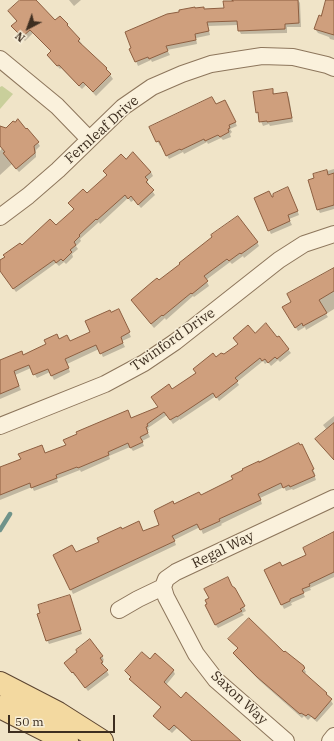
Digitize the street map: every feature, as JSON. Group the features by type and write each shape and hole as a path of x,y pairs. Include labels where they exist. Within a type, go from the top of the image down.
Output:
{"main road":[{"path":"0,683 58,713 102,741"},
{"path":"0,707 67,741"}],"street":[{"name":"Fernleaf Drive","path":"0,218 58,170 123,107 152,87 182,74 211,64 262,56 293,57 334,68"},
{"path":"0,59 57,106 89,139"},
{"name":"Twinford Drive","path":"0,426 105,384 144,363 175,342 279,260 304,244 334,234"},
{"name":"Regal Way","path":"119,610 163,587 166,579 176,572 334,498"},
{"name":"Saxon Way","path":"163,587 166,597 196,654 216,680 286,741"},
{"path":"0,688 31,699"},
{"path":"330,741 334,736"}],"green space":[{"path":"2,86 13,94 0,109 0,87"}],"building":[{"path":"20,0 36,0 55,20 60,16 80,39 78,41 107,68 106,69 111,74 93,92 83,82 79,86 59,65 57,66 47,55 51,51 30,30 22,37 11,26 17,21 8,11"},
{"path":"232,0 298,0 299,23 285,24 285,29 238,31 237,21 207,22 209,31 195,34 196,40 166,46 168,51 149,59 148,57 135,62 129,49 131,48 125,32 167,14 179,12 179,10 195,7 204,7 204,9 224,8 223,1 233,1"},
{"path":"326,0 334,0 334,35 314,29 319,15 321,16"},
{"path":"273,89 273,94 287,92 292,118 259,122 253,92"},
{"path":"212,97 216,104 225,100 236,122 229,125 229,132 220,137 218,135 205,141 204,139 166,156 159,141 156,142 149,127"},
{"path":"18,119 39,142 34,146 35,153 16,169 3,153 5,152 0,146 0,126 6,128 13,121 15,122"},
{"path":"133,152 151,172 145,177 148,180 146,182 154,190 138,205 131,196 128,199 125,195 79,235 80,236 74,242 76,245 70,250 72,252 63,261 61,259 56,263 54,260 13,289 0,271 0,260 5,257 3,255 20,243 22,245 50,219 56,225 74,209 68,203 83,189 87,193 107,175 103,171 121,154 126,159"},
{"path":"327,170 328,175 334,173 334,205 317,210 308,180 314,178 313,174"},
{"path":"288,187 298,211 288,215 290,221 268,231 254,198 269,191 273,197 273,194"},
{"path":"238,216 258,242 229,261 227,259 204,276 208,281 151,324 131,300 157,278 159,280 180,264 179,263 212,237 211,235"},
{"path":"334,268 334,291 319,300 327,313 303,326 302,323 295,328 282,307 291,302 287,294"},
{"path":"119,309 130,332 121,337 123,343 100,354 96,345 65,359 69,368 51,376 48,369 33,375 29,365 14,371 19,386 0,394 0,360 22,351 23,355 46,344 44,340 57,334 59,339 67,335 70,341 90,332 85,321 110,310 111,312"},
{"path":"266,323 289,349 277,359 275,357 268,363 265,359 262,361 260,358 235,378 238,381 216,398 213,393 177,417 170,420 164,412 147,424 148,426 146,427 148,433 140,437 143,442 130,448 128,443 108,452 109,455 78,468 77,467 56,475 57,478 31,488 30,483 0,495 0,467 21,459 18,454 42,445 45,453 66,445 63,440 77,434 76,432 128,410 131,418 158,407 151,397 169,384 172,389 196,373 193,369 213,353 216,357 221,353 224,354 238,344 233,338 248,325 255,333"},
{"path":"334,423 334,460 315,439"},
{"path":"299,443 300,445 302,444 314,469 312,470 315,476 290,487 289,485 283,488 281,483 258,494 261,500 219,519 220,521 200,530 197,524 172,536 175,541 70,590 53,555 72,545 76,552 99,542 97,538 139,521 143,531 159,525 154,511 155,510 173,501 174,504 199,492 201,495 233,479 231,476 243,470 242,469"},
{"path":"334,532 334,572 309,584 310,586 302,589 304,593 281,605 264,570 280,562 282,566 306,555 303,548"},
{"path":"228,577 245,606 240,609 242,611 215,625 205,605 207,604 205,600 209,598 204,589"},
{"path":"70,595 81,630 46,641 37,614 40,613 38,605"},
{"path":"249,618 284,652 285,651 304,666 305,668 302,671 332,699 315,719 308,714 306,716 301,713 300,714 257,677 233,653 238,648 228,639"},
{"path":"90,639 103,656 100,658 103,662 101,663 108,670 85,688 64,663 77,652 76,650"},
{"path":"142,652 150,659 155,653 174,670 164,682 181,698 186,692 241,741 192,741 174,725 169,730 153,716 161,707 129,679 131,677 125,671"}],"waterway":[{"path":"0,530 10,514"}]}
